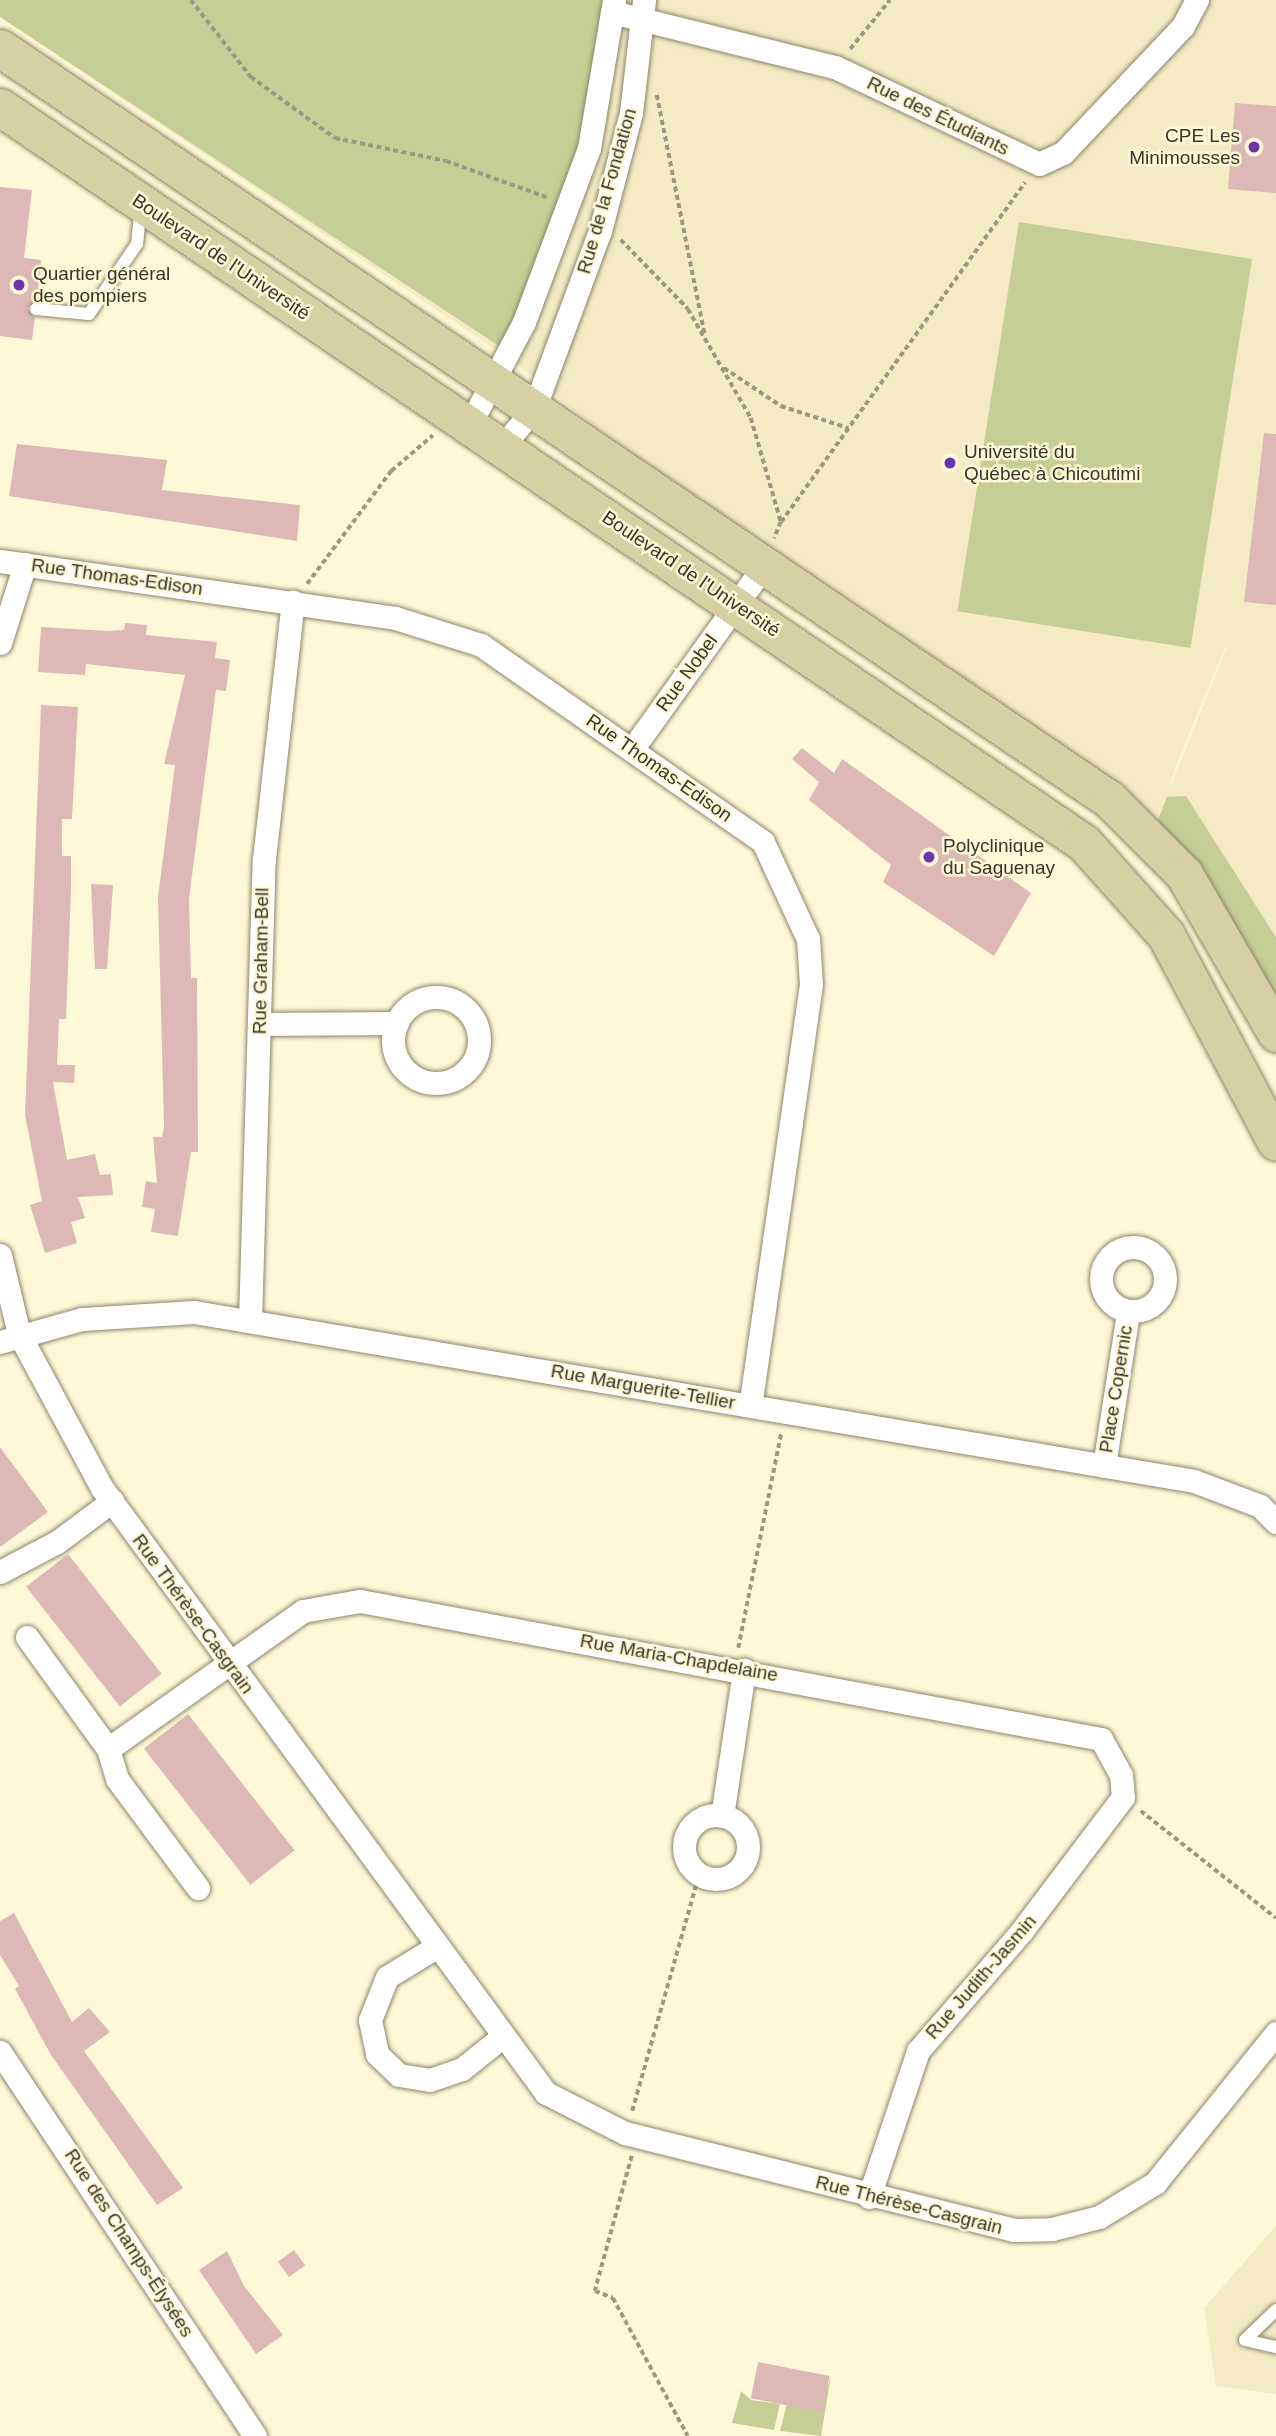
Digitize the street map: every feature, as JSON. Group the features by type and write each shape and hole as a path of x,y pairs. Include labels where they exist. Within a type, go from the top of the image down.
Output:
{"main road":[{"path":"0,48 1109,799 1184,874 1276,1033"},
{"name":"Boulevard de l'Université","path":"0,107 1046,814 1116,873 1192,979 1276,1142"},
{"path":"141,203 168,162"}],"street":[{"path":"1039,164 1063,153 1183,26 1197,0"},
{"name":"Rue de la Fondation","path":"463,420 492,381 524,322 589,148 613,6"},
{"name":"Rue des Étudiants","path":"613,6 643,9 835,67 1039,164"},
{"name":"Rue de la Fondation","path":"502,446 534,409 602,221 631,113 643,9"},
{"name":"Rue Thomas-Edison","path":"0,561 395,618 481,645 633,748 763,842 808,939 811,984 750,1406"},
{"path":"0,643 25,564"},
{"name":"Rue Nobel","path":"633,748 765,564"},
{"name":"Rue Graham-Bell","path":"250,1321 265,846 293,602"},
{"path":"260,1024 397,1023"},
{"name":"Rue Thérèse-Casgrain","path":"0,1255 9,1338 112,1501 436,1947 546,2093 631,2135 869,2197 1013,2230 1077,2226 1099,2217 1155,2183 1276,2033"},
{"name":"Rue Marguerite-Tellier","path":"9,1338 82,1319 194,1312 1194,1481 1260,1506 1276,1521"},
{"name":"Place Copernic","path":"1104,1466 1128,1312"},
{"path":"0,1572 57,1542 112,1501"},
{"name":"Rue Maria-Chapdelaine","path":"108,1749 303,1611 360,1601 1083,1731 1101,1740 1122,1786"},
{"path":"27,1637 108,1749 117,1779 198,1888"},
{"path":"722,1816 739,1668"},
{"name":"Rue Judith-Jasmin","path":"869,2197 918,2050 1030,1921 1122,1786"},
{"path":"722,1816 745,1833 747,1853 728,1876 699,1874 685,1857 686,1836 700,1819 722,1816"},
{"path":"436,1947 387,1977 370,2020 377,2054 399,2075 430,2080 461,2069 502,2037"},
{"name":"Rue des Champs-Élysées","path":"0,2052 255,2436"}],"lane":[{"path":"36,309 89,314 137,244 141,203"},
{"path":"1276,2310 1245,2340 1276,2347"}],"path":[{"path":"191,0 251,78 335,138 446,161 519,183 567,206"},
{"path":"835,67 890,0"},
{"path":"655,84 705,338"},
{"path":"765,564 781,522 1039,164"},
{"path":"602,221 688,309 751,418 781,522"},
{"path":"722,367 781,406 849,428"},
{"path":"293,602 391,471 463,420"},
{"path":"739,1668 785,1411"},
{"path":"1122,1786 1276,1918"},
{"path":"688,2436 613,2298 595,2291 631,2135 699,1874"}],"shaded area":[{"name":"Université du Québec à Chicoutimi","path":"0,0 1276,0 1276,937 1186,797 1151,838 765,564 514,362 0,17","holes":["1226,649 1169,790 1175,768"]},
{"path":"1276,2226 1276,2394 1216,2386 1204,2308"}],"green space":[{"path":"0,0 614,0 589,148 508,352 0,17"},
{"path":"1019,222 1252,259 1190,648 957,611"},
{"path":"1186,796 1276,937 1276,1033 1151,838 1167,797"},
{"path":"831,2376 821,2436 780,2431 787,2404 821,2410"},
{"path":"741,2391 751,2400 780,2404 774,2430 732,2423"}],"building":[{"name":"CPE Les Minimousses","path":"1235,103 1276,106 1276,193 1228,189"},
{"name":"Quartier général des pompiers","path":"0,187 32,190 24,258 41,260 37,300 27,308 35,318 32,340 0,336"},
{"path":"1264,433 1276,434 1276,605 1244,602"},
{"path":"17,444 167,460 162,490 300,505 297,541 9,496"},
{"path":"125,623 147,625 146,635 217,642 215,658 230,660 226,691 216,690 189,899 191,978 197,978 198,1152 191,1152 178,1236 151,1232 155,1209 142,1207 146,1181 157,1183 153,1137 162,1137 164,1127 158,897 175,765 164,764 185,675 86,664 85,675 38,672 41,627 107,631 124,630"},
{"path":"41,705 78,707 72,819 62,819 62,856 71,856 71,889 66,1019 59,1019 57,1065 75,1065 74,1083 53,1082 67,1160 95,1154 100,1175 111,1174 113,1195 78,1197 85,1218 71,1222 77,1243 45,1253 30,1205 42,1201 25,1115"},
{"name":"Polyclinique du Saguenay","path":"802,748 834,773 842,759 1031,893 994,956 883,882 891,865 809,800 819,782 792,759"},
{"path":"91,884 113,885 107,969 95,969"},
{"path":"0,1447 48,1512 0,1547"},
{"path":"68,1554 162,1674 120,1706 26,1587"},
{"path":"188,1714 295,1850 250,1885 144,1748"},
{"path":"14,1913 72,2022 89,2008 110,2032 84,2051 183,2188 157,2205 51,2055 15,1989 19,1986 0,1955 0,1921"},
{"path":"294,2250 305,2265 289,2277 278,2262"},
{"path":"227,2251 244,2286 283,2335 256,2354 199,2270"},
{"path":"758,2362 830,2376 823,2412 751,2398"}],"place":[{"name":"CPE Les Minimousses","path":"1254,147"},
{"name":"Quartier général des pompiers","path":"19,285"},
{"name":"Université du Québec à Chicoutimi","path":"950,463"},
{"name":"Polyclinique du Saguenay","path":"929,857"}]}
